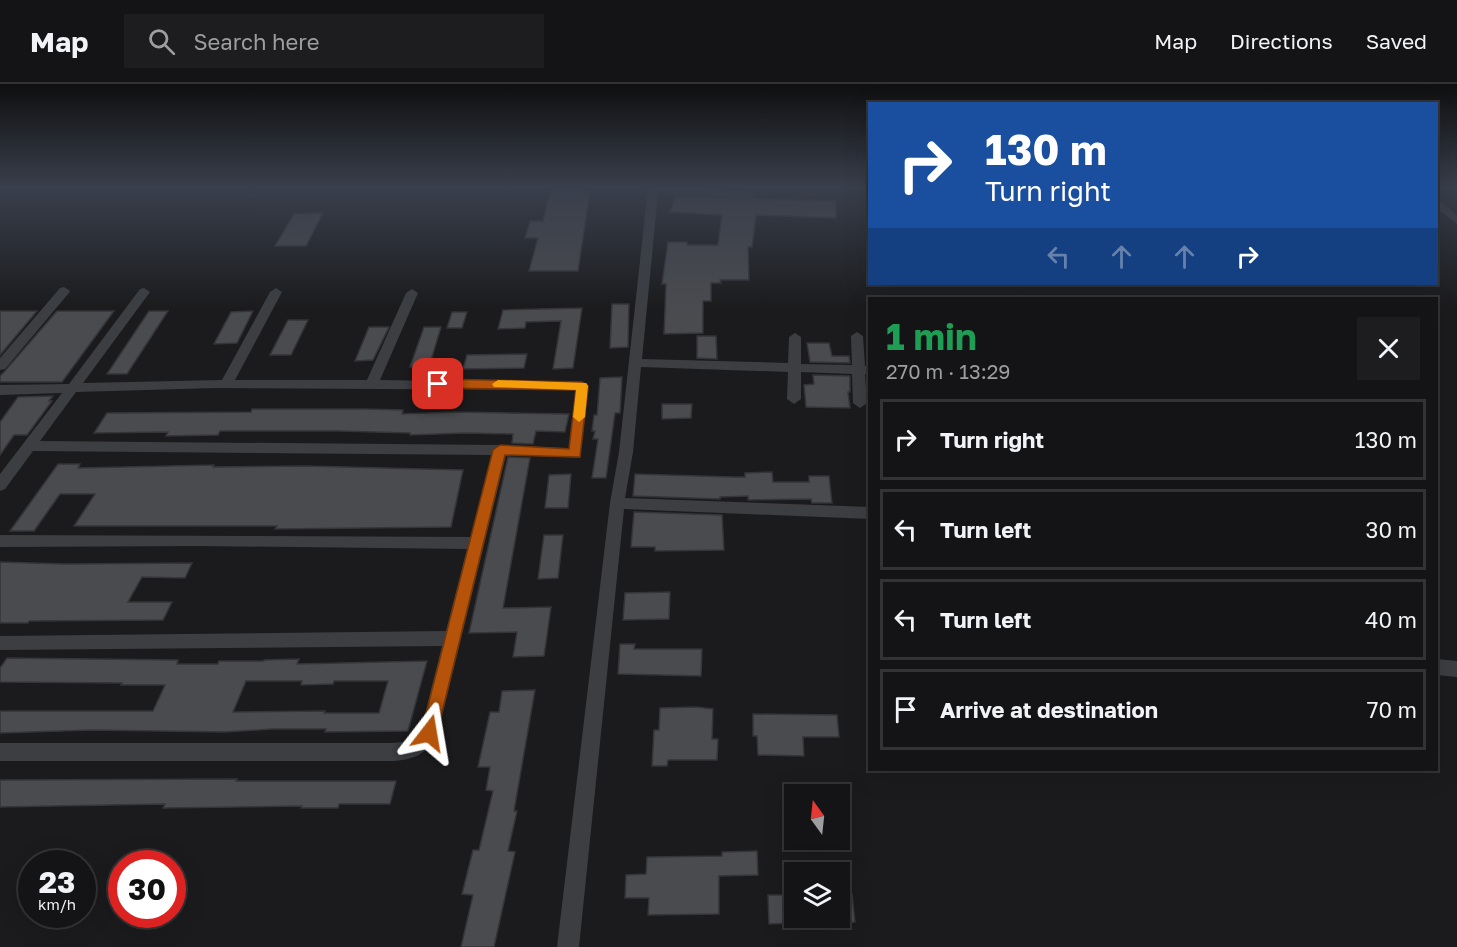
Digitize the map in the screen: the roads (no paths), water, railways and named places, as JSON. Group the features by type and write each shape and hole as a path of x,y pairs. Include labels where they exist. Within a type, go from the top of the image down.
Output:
{"street":[{"path":"568,947 617,503 626,452 649,228"},
{"path":"0,366 64,291"},
{"path":"0,485 70,388 144,292"},
{"path":"226,384 276,292"},
{"path":"372,383 412,293"},
{"path":"857,336 864,370 860,403"},
{"path":"794,399 795,337"},
{"path":"635,363 864,370"},
{"path":"0,390 226,384 372,383 582,386 575,454 500,450 30,446"},
{"path":"0,752 408,751 416,749 425,742 429,733 500,450"},
{"path":"617,503 868,513"},
{"path":"0,541 198,540 476,543"},
{"path":"0,643 453,638"},
{"path":"1438,667 1457,669"}]}
